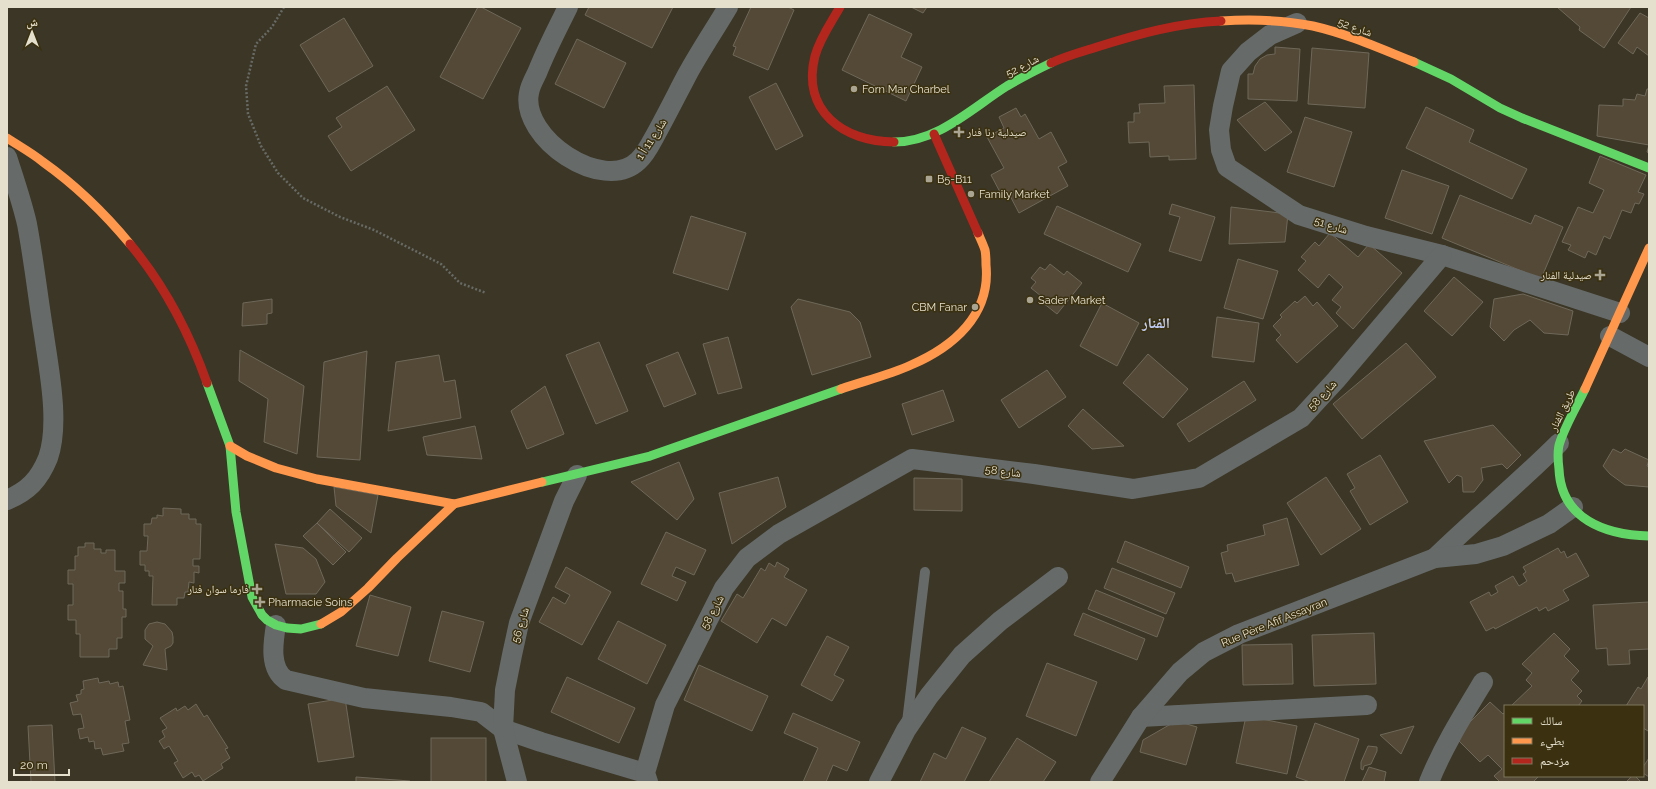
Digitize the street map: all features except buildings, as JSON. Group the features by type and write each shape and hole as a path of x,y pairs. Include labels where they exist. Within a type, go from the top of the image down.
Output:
{"street":[{"name":"شارع 11 أ 1","path":"568,7 546,50 529,93 532,116 537,129 564,155 598,170 614,170 624,169 638,162 644,154 668,113 688,73 728,7"},
{"name":"شارع 52","path":"840,7 824,34 815,58 813,83 815,97 824,114 834,126 849,134 869,140 887,143 900,142 918,140 934,134 968,114 1009,86 1062,58 1126,36 1188,23 1248,20 1297,23 1357,40 1404,58 1449,78 1516,116 1649,168"},
{"name":"شارع 51","path":"1297,23 1270,35 1248,52 1232,71 1223,106 1219,130 1221,150 1227,167 1299,215 1366,236 1442,255 1620,313"},
{"path":"230,446 247,456 276,468 317,479 454,504 650,456 911,365 958,337 971,323 983,303 987,284 988,267 985,250 934,134"},
{"path":"7,138 44,162 86,198 113,224 144,261 169,298 196,352 230,446 236,512 252,597 262,615 276,625 287,628 301,629 318,625 341,612 368,588 454,504"},
{"path":"7,157 27,223 51,382 53,419 48,458 40,475 30,487 7,500"},
{"name":"طريق الفنار","path":"1649,248 1610,336 1559,443 1558,460 1562,488 1566,498 1573,507 1588,520 1612,532 1649,536"},
{"name":"شارع 58","path":"647,778 665,705 724,588 747,558 780,534 912,459 1034,474 1133,489 1199,478 1301,418 1336,380 1442,255"},
{"path":"1610,336 1649,357"},
{"name":"Rue Père Afif Assayran","path":"1435,558 1466,527 1527,474 1559,443"},
{"name":"شارع 56","path":"517,782 503,729 506,690 519,623 564,501 577,475"},
{"name":"Rue Père Afif Assayran","path":"1100,782 1141,717 1180,672 1204,652 1239,634 1435,558 1476,554 1503,546 1549,524 1573,507"},
{"path":"879,782 906,730 929,696 962,655 1000,621 1058,577"},
{"path":"276,625 274,662 277,672 286,680 364,698 450,707 481,712 503,729 647,778"},
{"path":"1429,782 1436,765 1483,682"},
{"path":"1141,717 1367,705"}],"lane":[{"path":"906,730 925,572"}],"path":[{"path":"284,7 272,27 256,44 246,86 248,114 261,146 278,173 303,198 340,218 374,230 441,264 460,283 486,293"}],"traffic: fast":[{"path":"1414,62 1451,79 1500,108 1522,118 1649,168"},
{"path":"894,142 910,140 940,130 1007,86 1051,63"},
{"path":"207,383 230,446 236,512 252,597 262,615 276,625 287,628 301,629 321,624"},
{"path":"542,482 650,456 841,389"},
{"path":"1585,389 1565,429 1558,448 1558,463 1562,486 1568,500 1577,512 1588,521 1602,528 1633,535 1649,536"}],"traffic: slow":[{"path":"1221,21 1267,20 1313,26 1352,37 1414,62"},
{"path":"7,138 55,171 78,190 111,222 130,244"},
{"path":"841,389 894,372 926,358 955,339 966,327 976,314 986,283 985,252 978,233"},
{"path":"1585,389 1649,248"},
{"path":"230,446 247,456 276,468 317,479 454,504 542,482"},
{"path":"321,624 341,612 368,588 454,504"}],"traffic: jam":[{"path":"840,7 817,49 812,75 814,93 830,120 843,129 876,141 894,142"},
{"path":"1051,63 1112,42 1143,34 1189,24 1221,21"},
{"path":"934,134 978,233"},
{"path":"130,244 154,276 175,310 200,364 207,383"}],"place":[{"name":"Forn Mar Charbel","path":"854,89"},
{"name":"صيدلية رنا فنار","path":"959,132"},
{"name":"B5-B11","path":"929,179"},
{"name":"Family Market","path":"971,194"},
{"name":"صيدلية الفنار","path":"1600,275"},
{"name":"Sader Market","path":"1030,300"},
{"name":"CBM Fanar","path":"975,307"},
{"name":"فارما سوان فنار","path":"257,589"},
{"name":"Pharmacie Soins","path":"260,602"}],"district":[{"name":"الفنار","path":"1156,323"}]}
